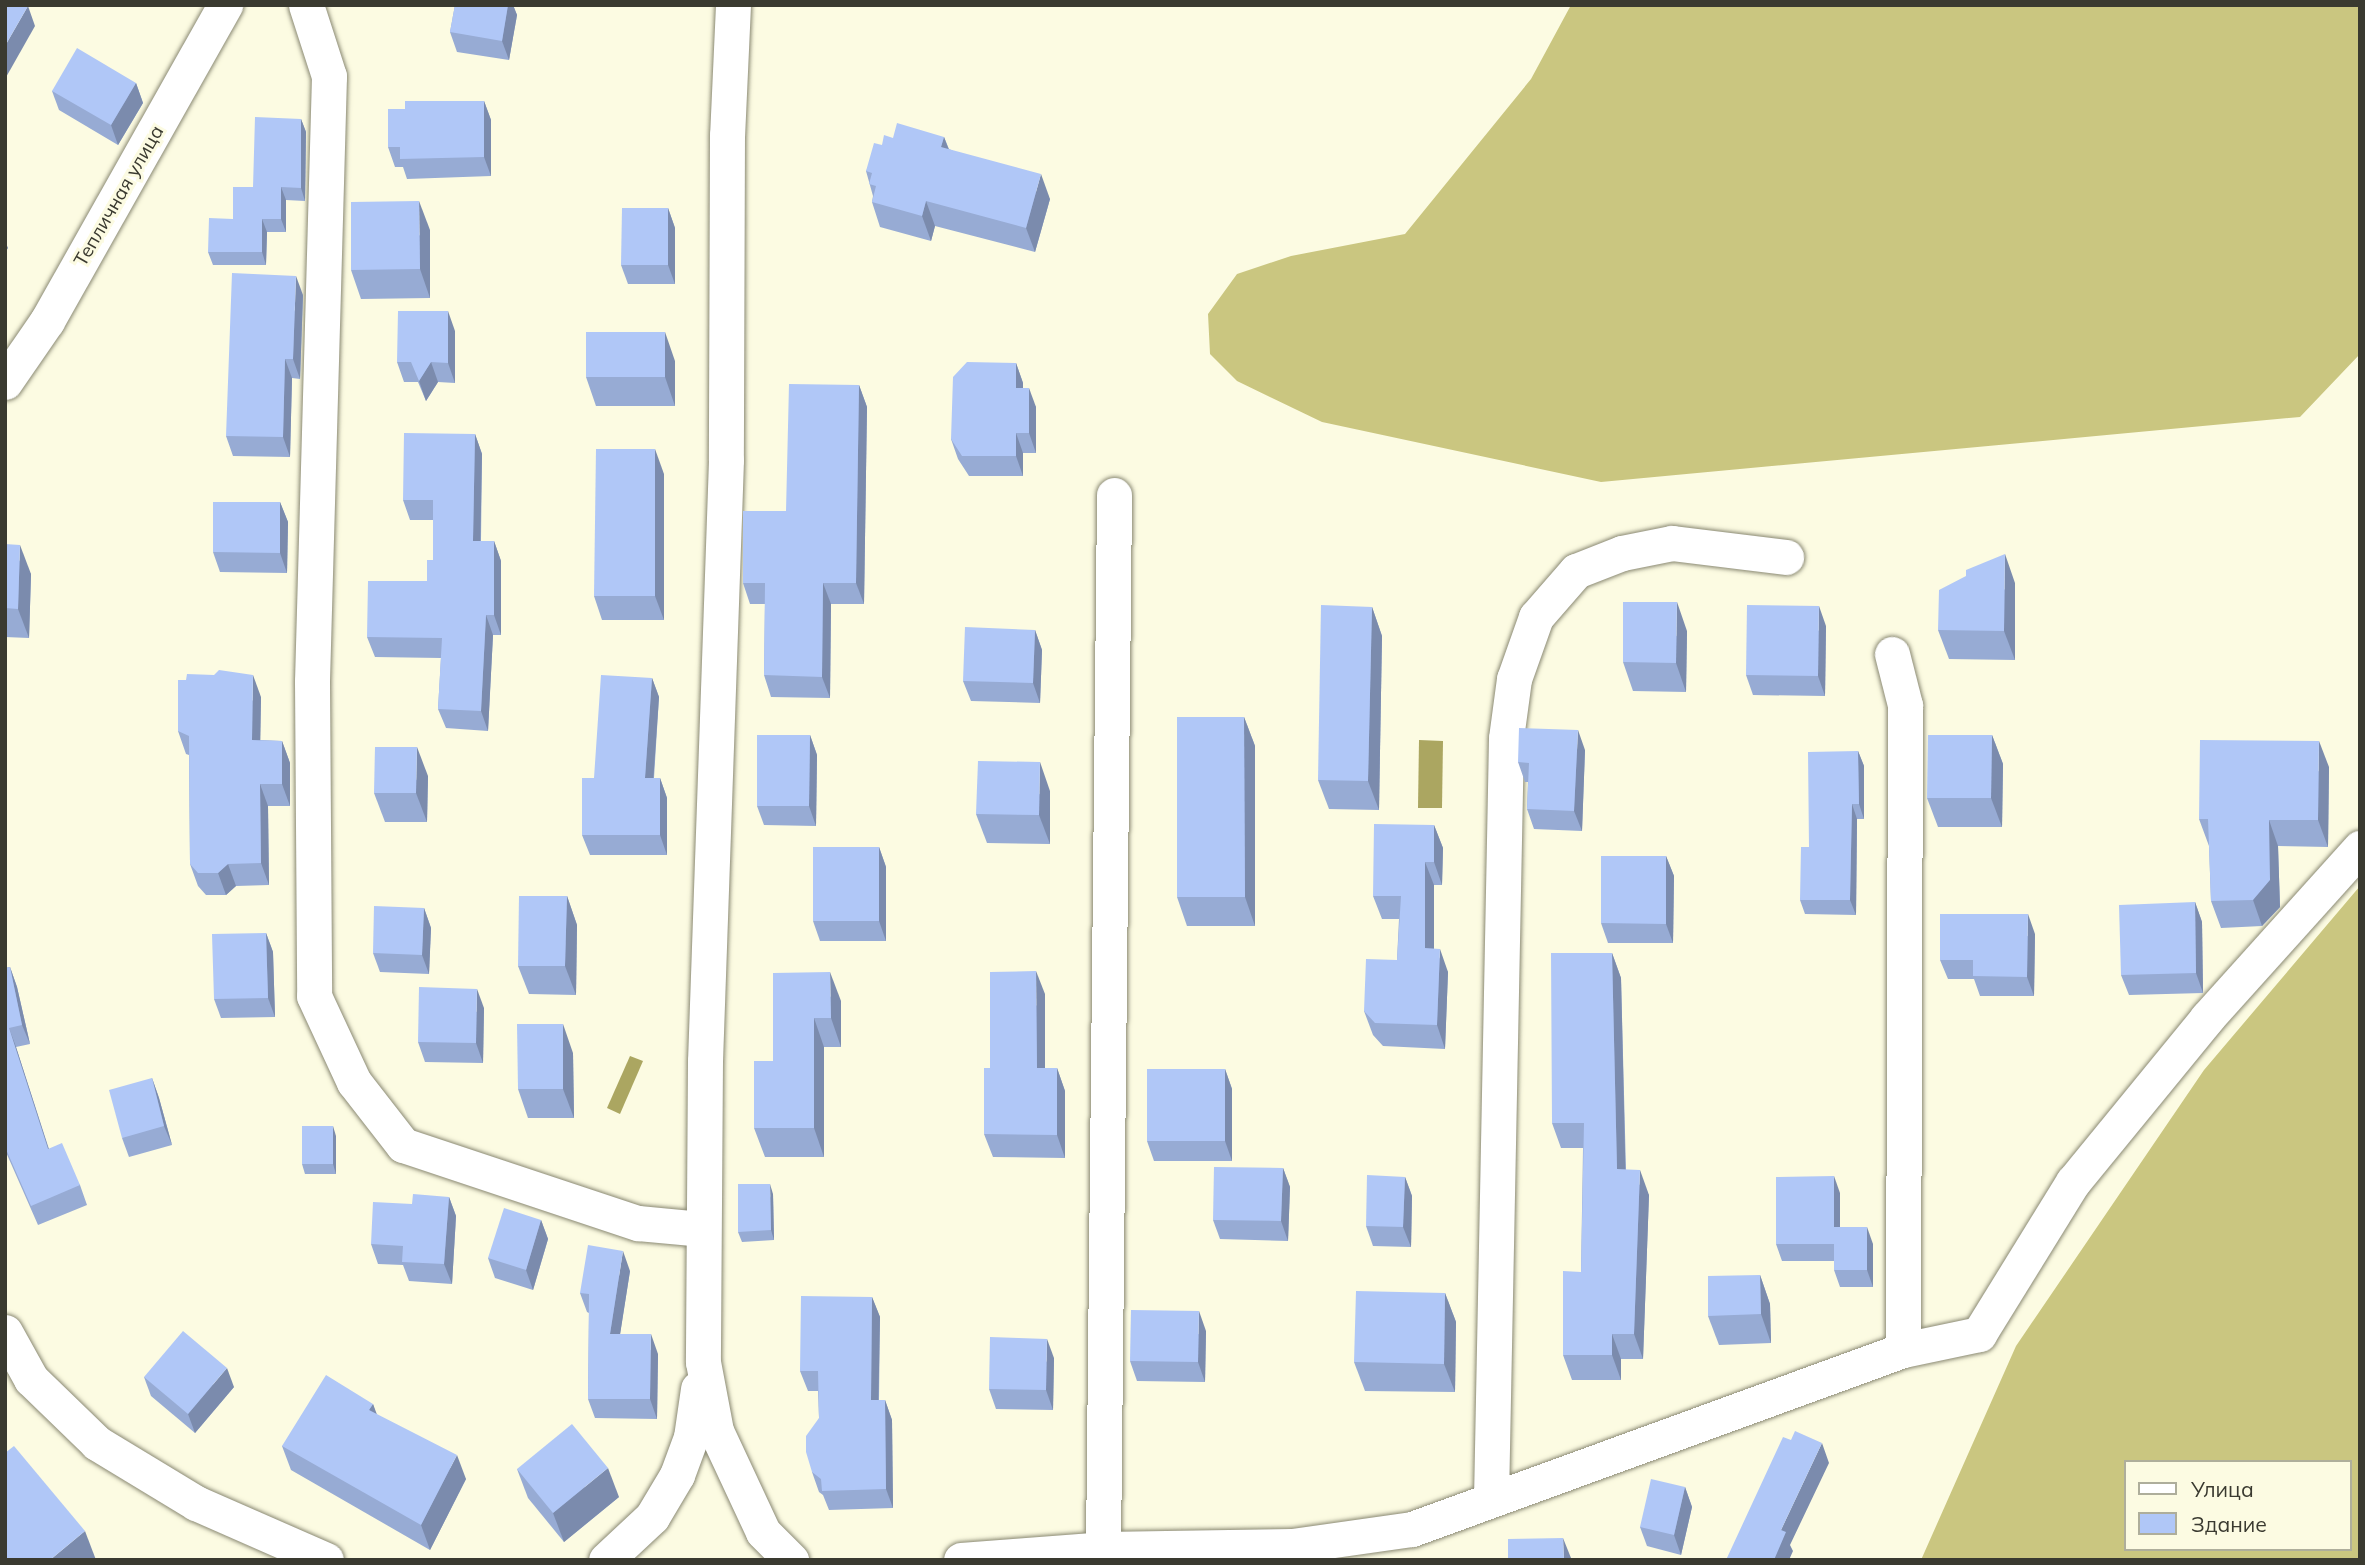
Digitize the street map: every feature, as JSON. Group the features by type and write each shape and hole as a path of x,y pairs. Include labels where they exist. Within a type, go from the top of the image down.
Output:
{"street":[{"name":"Тепличная улица","path":"5,382 47,321 225,5"},
{"path":"306,5 329,76 312,682 314,996 354,1082 404,1145 638,1223 701,1229"},
{"path":"733,5 727,135 726,460 701,1229 703,1362 716,1431 763,1532 791,1560"},
{"path":"1103,1549 1114,495"},
{"path":"1491,1499 1506,738 1514,678 1536,617 1576,571 1622,553 1672,543 1786,557"},
{"path":"1892,654 1905,705 1903,1350"},
{"path":"961,1560 1103,1549 1292,1546 1412,1529 1903,1350 1979,1334 2073,1182 2207,1018 2360,848"},
{"path":"5,1332 32,1379 97,1443 196,1503 326,1560"},
{"path":"606,1560 652,1517 677,1475 691,1437 703,1362"}],"shaded area":[{"path":"1571,5 2360,5 2360,354 2300,417 1601,482 1322,422 1237,381 1210,354 1208,314 1237,274 1291,256 1405,234 1531,79"},
{"path":"1419,740 1443,741 1442,808 1418,808"},
{"path":"2360,886 2360,1560 1921,1560 2016,1346 2204,1070"},
{"path":"630,1056 643,1061 620,1114 607,1108"}],"building":[{"path":"5,5 28,6 5,46"},
{"path":"455,5 508,5 502,41 450,32"},
{"path":"77,48 136,83 111,125 52,91"},
{"path":"405,101 484,101 484,157 400,159 400,147 388,147 388,109 405,109"},
{"path":"255,117 301,119 301,188 281,187 281,219 262,219 262,252 208,252 209,218 233,219 233,187 253,187"},
{"path":"897,123 944,137 941,147 1041,174 1026,228 926,201 922,216 872,202 876,186 869,184 872,173 866,171 874,143 882,145 884,135 893,138"},
{"path":"419,201 420,269 351,270 351,202"},
{"path":"622,208 668,208 668,265 621,265"},
{"path":"232,273 296,276 293,359 285,359 283,437 226,436"},
{"path":"398,311 448,311 448,363 431,362 419,381 411,362 397,362"},
{"path":"586,332 665,332 665,377 586,377"},
{"path":"967,362 1016,363 1016,388 1029,388 1029,433 1016,433 1016,456 962,456 951,439 953,377"},
{"path":"789,384 859,385 856,583 823,583 822,677 764,675 765,583 743,583 743,511 786,511"},
{"path":"404,433 475,434 473,541 494,541 494,615 486,615 481,711 438,709 442,638 367,637 368,581 427,581 427,560 433,560 433,500 403,500"},
{"path":"596,449 655,449 655,596 594,596"},
{"path":"213,502 280,502 280,553 213,552"},
{"path":"5,544 20,545 18,609 5,608"},
{"path":"2005,554 2004,631 1938,630 1939,590 1966,576 1966,570"},
{"path":"1623,602 1677,602 1676,663 1623,662"},
{"path":"1321,605 1372,607 1368,781 1318,780"},
{"path":"1747,605 1819,606 1818,676 1746,675"},
{"path":"965,627 1035,630 1033,683 963,681"},
{"path":"219,670 253,675 252,740 282,741 282,784 260,784 261,863 228,864 218,873 198,873 190,864 189,736 178,731 178,680 186,680 187,674 214,675"},
{"path":"601,675 652,678 645,778 660,778 660,835 582,835 582,778 594,778"},
{"path":"1177,717 1244,717 1245,897 1177,897"},
{"path":"1519,728 1578,730 1574,811 1527,809 1529,763 1518,762"},
{"path":"757,735 810,735 809,806 757,806"},
{"path":"1928,735 1992,735 1991,798 1927,798"},
{"path":"2200,740 2319,741 2318,820 2269,820 2270,880 2253,900 2211,901 2208,819 2199,819"},
{"path":"375,747 417,747 416,793 374,793"},
{"path":"1858,751 1859,804 1852,804 1850,900 1800,900 1801,847 1809,847 1808,752"},
{"path":"978,761 1040,762 1039,815 976,814"},
{"path":"1374,824 1434,825 1434,862 1425,862 1425,948 1440,949 1437,1025 1375,1023 1364,1011 1366,959 1397,960 1401,896 1373,896"},
{"path":"813,847 879,847 879,921 813,921"},
{"path":"1601,856 1666,856 1666,924 1601,923"},
{"path":"519,896 567,896 565,966 518,966"},
{"path":"2195,902 2196,973 2121,975 2119,905"},
{"path":"374,906 424,908 422,955 373,953"},
{"path":"1940,914 2028,914 2027,977 1973,976 1973,960 1940,960"},
{"path":"266,933 268,998 214,999 212,934"},
{"path":"1551,953 1612,953 1617,1169 1640,1170 1634,1334 1612,1334 1612,1355 1563,1355 1563,1271 1581,1272 1584,1123 1552,1123"},
{"path":"10,967 22,1025 9,1028 48,1149 62,1143 80,1185 31,1206 5,1147 5,968"},
{"path":"1036,971 1037,1068 1057,1068 1057,1135 984,1134 984,1068 990,1068 990,972"},
{"path":"830,972 831,1018 814,1018 814,1128 754,1128 754,1061 773,1061 773,973"},
{"path":"419,987 477,989 476,1043 418,1042"},
{"path":"517,1024 563,1024 563,1089 518,1089"},
{"path":"1147,1069 1225,1069 1225,1141 1147,1141"},
{"path":"152,1078 164,1126 122,1138 109,1090"},
{"path":"302,1126 333,1126 333,1164 302,1164"},
{"path":"1214,1167 1283,1168 1281,1221 1213,1220"},
{"path":"1367,1175 1405,1177 1403,1227 1366,1226"},
{"path":"1834,1176 1834,1227 1867,1227 1867,1270 1834,1270 1834,1244 1776,1244 1776,1177"},
{"path":"738,1184 770,1184 771,1230 738,1232"},
{"path":"413,1194 449,1197 444,1264 402,1262 403,1246 371,1244 373,1202 412,1204"},
{"path":"504,1208 541,1220 526,1270 488,1258"},
{"path":"588,1245 623,1251 610,1334 651,1334 650,1399 588,1399 589,1294 580,1293"},
{"path":"1760,1275 1761,1314 1708,1316 1708,1276"},
{"path":"1356,1291 1445,1293 1444,1364 1354,1362"},
{"path":"801,1296 872,1297 871,1400 885,1400 886,1489 822,1491 821,1479 812,1472 806,1452 806,1436 819,1418 818,1371 800,1371"},
{"path":"1131,1310 1199,1311 1198,1362 1130,1361"},
{"path":"183,1331 227,1368 188,1414 144,1377"},
{"path":"990,1337 1047,1339 1046,1390 989,1389"},
{"path":"326,1375 373,1404 369,1410 457,1455 421,1525 282,1446"},
{"path":"572,1424 608,1468 553,1513 517,1469"},
{"path":"1795,1431 1822,1443 1781,1530 1786,1532 1774,1560 1726,1560 1783,1437 1791,1440"},
{"path":"14,1446 85,1531 50,1560 5,1560 5,1453"},
{"path":"1651,1479 1685,1487 1674,1535 1640,1527"},
{"path":"1563,1538 1564,1560 1508,1560 1508,1539"}]}
